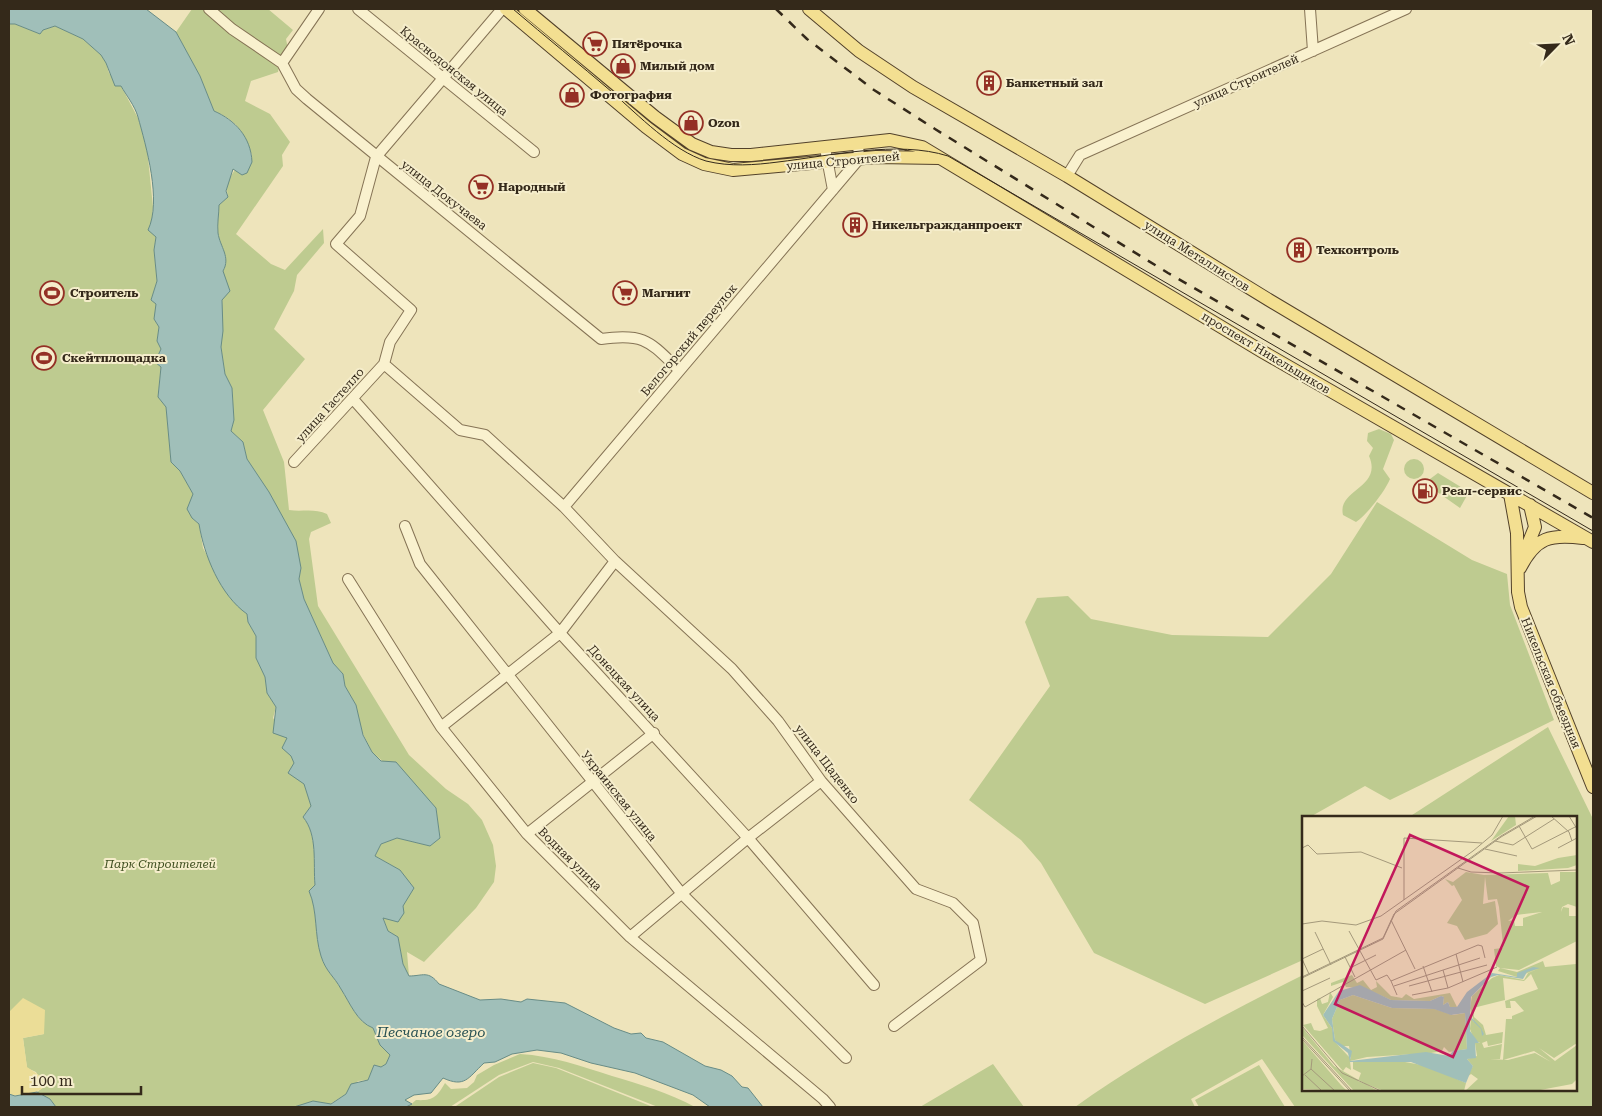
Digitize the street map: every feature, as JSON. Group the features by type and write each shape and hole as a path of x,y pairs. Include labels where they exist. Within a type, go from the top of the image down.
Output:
{"main road":[{"name":"улица Строителей","path":"504,9 599,79 651,122 682,154 704,164 733,170 876,157 943,158"},
{"name":"улица Строителей","path":"525,9 599,79"},
{"name":"улица Металлистов","path":"809,9 859,51 913,87 1067,176 1269,300 1593,493"},
{"name":"улица Строителей","path":"651,122 711,152 731,155 805,150 890,140 910,143 943,158"},
{"name":"проспект Никельщиков","path":"943,158 1262,352 1510,494 1532,510 1551,518 1591,541"},
{"name":"Никельская объездная","path":"1510,494 1517,532 1521,607 1593,788"},
{"path":"1517,532 1520,522 1532,510"},
{"path":"1519,572 1534,527 1532,510"},
{"path":"1519,572 1529,553 1545,539 1554,536 1591,541"}],"street":[{"name":"улица Докучаева","path":"209,9 232,29 282,63 296,89 376,157 469,230 600,338 620,336 647,340 679,370"},
{"path":"282,63 319,9"},
{"name":"Краснодонская улица","path":"358,9 534,152"},
{"path":"384,364 390,342 411,310 336,244 360,216 376,157 504,9"},
{"path":"1310,9 1313,51"},
{"name":"улица Строителей","path":"1067,176 1080,155 1406,9"},
{"path":"874,142 876,157"},
{"path":"858,144 859,159"},
{"path":"813,163 825,148"},
{"path":"805,150 834,190"},
{"name":"Белогорский переулок","path":"564,507 859,159"},
{"name":"улица Гастелло","path":"294,462 384,364"},
{"name":"улица Щаденко","path":"384,364 460,430 485,435 564,507 615,561 732,669 778,721 821,781 916,889 954,902 973,923 981,960 894,1026"},
{"name":"Донецкая улица","path":"353,399 560,633 654,733 748,838 874,986"},
{"name":"Украинская улица","path":"405,526 420,564 507,676 682,894 846,1058"},
{"path":"441,727 560,633 615,561"},
{"name":"Водная улица","path":"348,579 441,727 527,834 630,937 823,1099 830,1107"},
{"path":"527,834 654,733"},
{"path":"630,937 748,838 821,781"}],"green space":[{"path":"192,9 268,9 293,30 286,39 288,49 280,57 278,72 251,81 245,101 270,114 290,142 282,155 283,166 236,234 271,264 285,270 323,229 324,243 297,275 294,291 274,329 305,359 263,410 284,462 289,510 322,512 327,514 331,523 311,532 309,539 318,606 409,755 446,789 468,804 482,820 493,845 496,866 494,882 476,908 424,962 407,952 409,976 403,964 398,937 388,931 383,917 403,906 400,870 375,856 381,844 397,838 430,846 440,838 436,808 372,752 359,726 356,705 345,686 343,674 333,663 304,599 299,579 301,567 269,492 247,459 243,442 231,431 234,420 232,388 225,374 221,347 223,271 226,261 218,233 219,205 228,197 228,184 233,173 252,155 239,128 229,119 214,111 200,76 176,32"},
{"name":"Парк Строителей","path":"9,24 15,24 40,34 43,30 55,26 83,39 101,55 109,73 121,86 138,118 147,148 153,207 152,222 156,237 154,250 157,281 151,300 157,304 154,319 159,327 157,341 161,349 155,362 161,367 158,397 166,406 171,461 180,471 193,494 192,518 199,524 203,548 230,598 247,614 248,622 256,636 256,658 265,677 267,693 276,707 273,718 288,738 291,756 304,784 311,806 303,817 308,824 313,841 315,885 309,891 314,907 319,948 323,961 354,1011 367,1025 373,1028 380,1045 390,1055 386,1064 381,1067 374,1065 368,1080 358,1081 346,1094 330,1104 313,1101 294,1107 56,1107 50,1099 37,1092 44,1087 36,1072 27,1068 23,1038 44,1034 9,1012"},
{"path":"1379,429 1391,434 1394,440 1383,469 1390,479 1375,502 1356,522 1343,515 1343,506 1346,499 1370,475 1372,467 1369,456 1373,448 1367,441 1368,433"},
{"path":"1414,459 1421,462 1424,469 1421,476 1414,479 1407,476 1404,469 1407,462"},
{"path":"1438,473 1469,492 1460,508 1433,489 1430,479"},
{"path":"1377,502 1472,560 1507,574 1510,605 1554,720 1390,800 1365,786 1312,816 1302,816 1302,960 1205,1004 1094,953 1041,863 1021,840 969,800 1050,686 1025,622 1037,598 1068,596 1091,619 1172,635 1268,637 1331,574"},
{"path":"1548,727 1593,819 1593,1107 1295,1107 1262,1059 1191,1099 1195,1107 1075,1107 1130,1070 1186,1036 1302,976 1302,1091 1577,1091 1577,816 1411,816"},
{"path":"520,1054 555,1059 578,1065 654,1089 695,1107 658,1107 559,1068 533,1062 499,1075 450,1107 408,1107 416,1100 431,1099 445,1083 451,1089 467,1088 474,1082 477,1075 494,1065"},
{"path":"533,1063 556,1068 653,1107 456,1106 499,1077"},
{"path":"993,1064 1024,1107 920,1107"},
{"path":"1259,1065 1285,1107 1199,1107 1195,1100"}],"sand":[{"path":"23,998 45,1010 44,1034 23,1038 27,1067 43,1078 44,1087 27,1094 13,1095 9,1094 9,1012"}],"water":[{"name":"Песчаное озеро","path":"9,9 146,9 176,32 200,76 214,111 235,124 249,145 252,162 247,173 242,175 233,169 226,191 228,197 219,205 218,233 226,261 223,271 230,291 222,300 223,331 221,347 225,374 232,388 234,420 231,431 243,442 247,459 269,492 296,541 301,568 299,579 304,599 333,663 343,674 345,686 356,705 363,735 372,752 381,761 396,762 436,808 440,838 430,846 397,838 381,844 375,856 400,870 414,888 403,906 404,913 398,922 383,918 388,931 398,937 403,964 409,976 428,975 439,984 480,1000 501,999 521,1002 527,999 565,1003 614,1028 631,1034 641,1033 646,1038 663,1042 705,1066 721,1070 732,1076 742,1087 748,1088 763,1107 710,1107 693,1095 635,1073 591,1063 561,1053 537,1050 512,1054 495,1062 484,1063 470,1077 461,1082 443,1078 431,1093 414,1095 405,1100 412,1104 406,1107 294,1107 313,1101 331,1104 346,1094 351,1084 368,1080 374,1065 381,1067 386,1064 390,1055 380,1045 373,1028 367,1025 354,1011 323,961 319,948 314,907 309,891 315,885 313,841 308,824 303,817 311,806 304,784 288,773 294,763 291,756 282,748 287,738 273,733 276,707 267,693 265,677 256,658 256,636 248,622 247,614 229,596 215,574 201,536 199,524 192,518 187,509 193,494 180,471 171,462 166,407 158,397 161,367 155,362 161,349 157,341 159,327 154,319 156,304 151,300 157,281 154,250 156,237 148,230 152,218 153,189 137,113 121,86 115,86 101,55 83,39 55,26 43,30 40,34 15,24 9,24"},
{"path":"37,1092 50,1099 56,1107 9,1107 9,1094 15,1096"}],"tram line":[{"path":"513,9 656,131 681,149 706,161 733,165 751,165 886,149 928,151 948,156 1593,531"}],"railway":[{"path":"776,9 807,39 874,90 935,129 1168,273 1593,518"}],"place":[{"name":"Пятёрочка","path":"595,44"},
{"name":"Милый дом","path":"623,66"},
{"name":"Банкетный зал","path":"989,83"},
{"name":"Фотография","path":"572,95"},
{"name":"Ozon","path":"691,123"},
{"name":"Народный","path":"481,187"},
{"name":"Никельгражданпроект","path":"855,225"},
{"name":"Техконтроль","path":"1299,250"},
{"name":"Строитель","path":"52,293"},
{"name":"Магнит","path":"625,293"},
{"name":"Скейтплощадка","path":"44,358"},
{"name":"Реал-сервис","path":"1425,491"}]}
